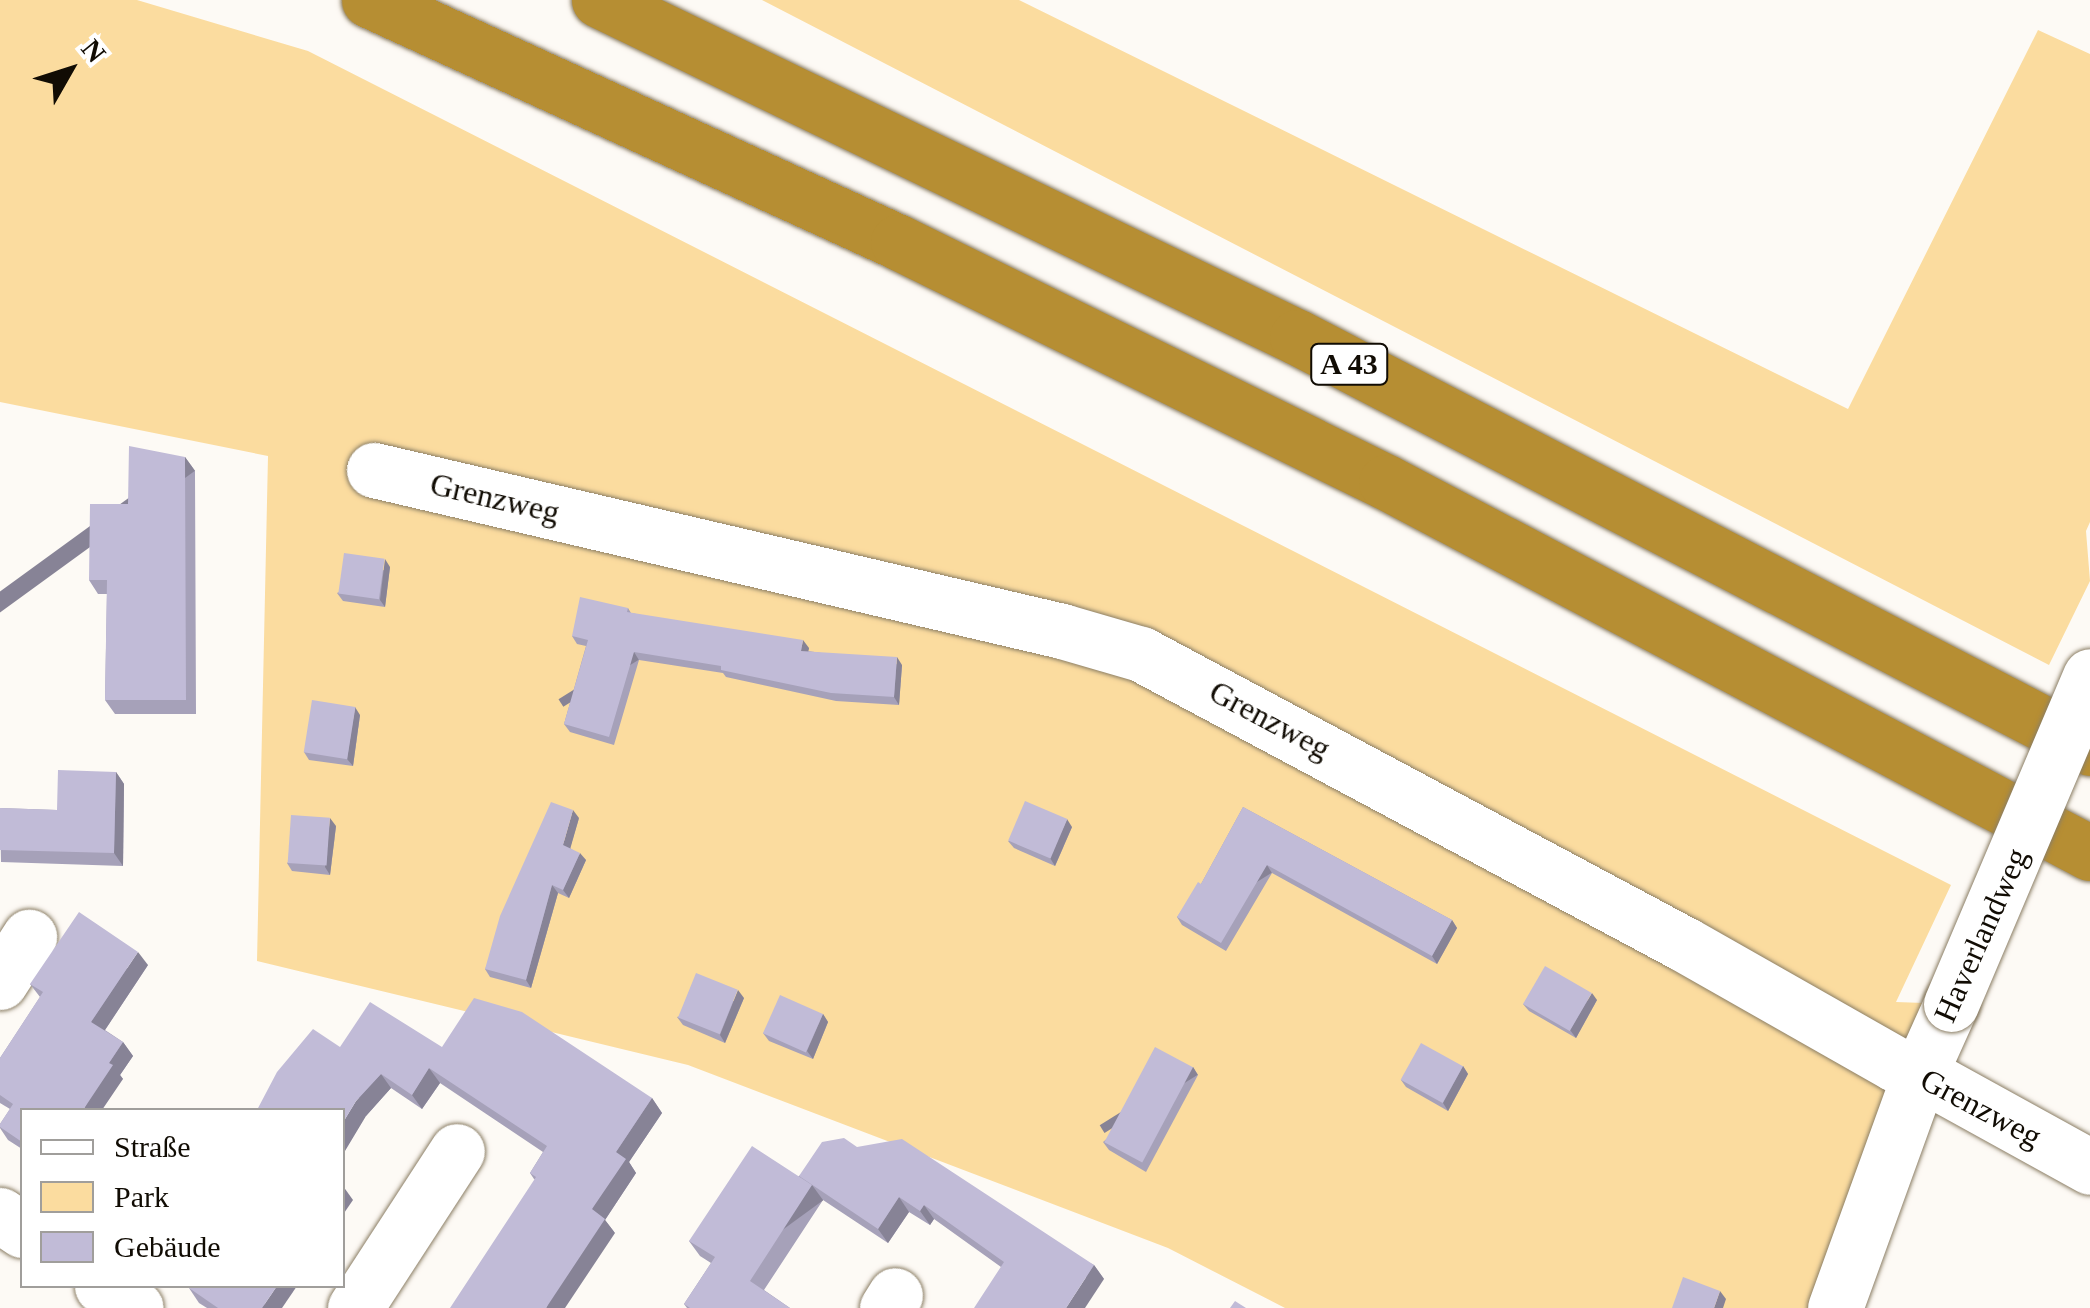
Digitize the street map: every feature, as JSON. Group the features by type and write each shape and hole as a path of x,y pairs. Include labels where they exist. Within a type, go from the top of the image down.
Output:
{"highway":[{"path":"369,0 898,242 1386,482 2090,853"},
{"name":"A 43","path":"599,0 1297,337 2090,748"}],"street":[{"name":"Grenzweg","path":"374,470 1062,631 1142,654 2090,1167"},
{"name":"Haverlandweg","path":"1834,1308 1920,1073 2090,676"},
{"path":"0,982 29,937"},
{"path":"356,1308 457,1151"},
{"path":"105,1288 136,1308"}],"green space":[{"path":"0,0 137,0 308,51 1951,885 1896,1002 1951,1004 1835,1308 1285,1308 1168,1248 688,1065 257,961 268,456 0,402"},
{"path":"762,0 1019,0 1848,409 2038,30 2090,54 2090,522 2086,531 2090,581 2049,665"}],"building":[{"path":"129,446 185,457 186,700 105,700 107,580 89,580 90,504 128,504"},
{"path":"344,553 385,559 379,599 338,594"},
{"path":"580,597 628,608 627,612 803,640 801,651 897,657 894,697 831,693 721,670 721,666 634,652 609,737 564,724 588,640 572,636"},
{"path":"312,700 355,707 347,759 304,752"},
{"path":"58,770 116,772 114,853 0,850 0,808 57,810"},
{"path":"1025,801 1067,819 1051,859 1008,841"},
{"path":"551,802 573,810 563,845 580,853 563,890 552,885 526,980 485,969 500,916"},
{"path":"1243,807 1452,920 1432,956 1267,865 1221,943 1177,917 1198,882 1201,884"},
{"path":"291,815 330,818 327,866 288,863"},
{"path":"79,912 138,952 91,1022 123,1042 109,1063 113,1065 84,1108 20,1108 20,1141 0,1127 13,1104 0,1095 0,1058 43,992 30,984"},
{"path":"1545,966 1592,993 1570,1031 1523,1004"},
{"path":"696,973 738,990 720,1034 678,1018"},
{"path":"780,995 823,1014 806,1052 763,1033"},
{"path":"474,998 522,1012 652,1098 616,1152 626,1159 592,1209 605,1219 546,1308 450,1308 536,1177 530,1173 547,1146 429,1068 412,1095 381,1074 345,1119 345,1108 258,1108 277,1072 313,1029 340,1047 370,1002 442,1047"},
{"path":"1421,1043 1463,1066 1443,1103 1401,1080"},
{"path":"1155,1047 1193,1067 1142,1163 1104,1142"},
{"path":"844,1138 857,1147 902,1139 1094,1265 1066,1308 974,1308 1004,1262 924,1205 920,1211 899,1197 878,1229 799,1176 822,1142"},
{"path":"752,1146 812,1185 750,1281 790,1308 690,1308 684,1304 715,1257 689,1241"},
{"path":"1683,1277 1720,1291 1714,1308 1672,1308"},
{"path":"189,1288 276,1288 262,1308 218,1308"}]}
